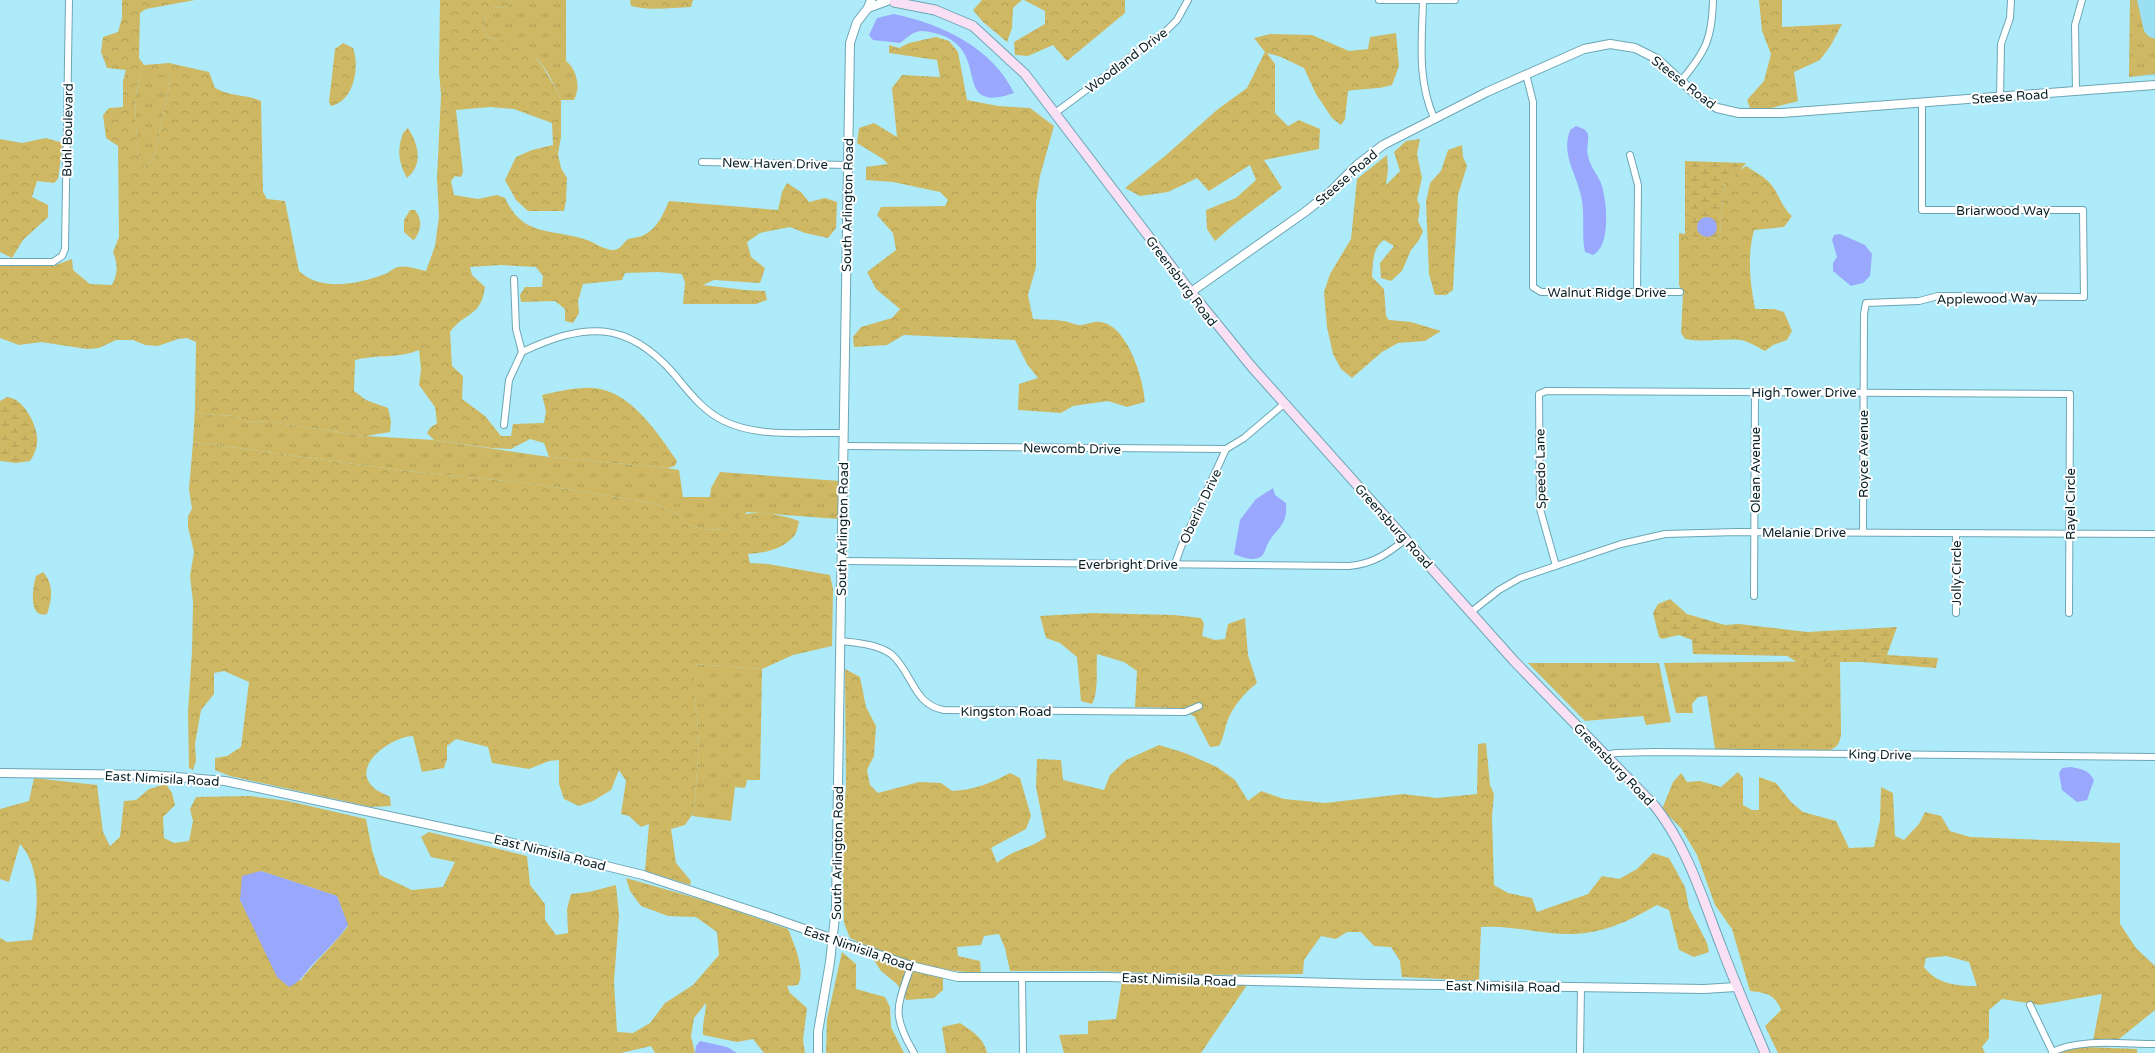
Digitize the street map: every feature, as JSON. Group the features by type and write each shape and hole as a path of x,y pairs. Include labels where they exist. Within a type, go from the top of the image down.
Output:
{"main road":[{"name":"Greensburg Road","path":"891,1 916,3 957,18 973,26 1025,74 1191,292 1284,404 1515,662 1654,805 1678,840 1693,873 1736,987 1766,1053"}],"street":[{"name":"Buhl Boulevard","path":"0,262 53,262 64,254 66,244 68,0"},
{"name":"South Arlington Road","path":"818,1053 819,1024 834,939 836,907 850,43 857,22 868,8 871,0"},
{"name":"Woodland Drive","path":"1055,112 1162,34 1176,20 1188,0"},
{"path":"1380,0 1455,0"},
{"path":"1681,80 1699,58 1709,40 1713,0"},
{"path":"2000,97 2001,44 2010,18 2011,0"},
{"path":"2076,91 2076,25 2082,0"},
{"path":"868,8 891,1"},
{"path":"1423,1 1423,87 1434,118"},
{"name":"Steese Road","path":"1191,292 1310,208 1371,153 1390,141 1526,74 1584,49 1602,45 1617,44 1635,48 1646,53 1713,106 1739,113 1790,112 2155,85"},
{"name":"Walnut Ridge Drive","path":"1526,74 1533,102 1531,282 1534,289 1541,292 1680,292"},
{"name":"Briarwood Way","path":"1922,102 1922,210 2083,210 2084,297"},
{"path":"1630,155 1638,185 1637,292"},
{"name":"New Haven Drive","path":"702,162 848,165"},
{"path":"514,279 516,329 522,352"},
{"name":"Applewood Way","path":"1866,303 1913,301 1938,296 2084,297"},
{"name":"Royce Avenue","path":"1863,532 1864,314 1866,303"},
{"path":"504,426 509,380 522,352 547,340 575,332 594,330 615,333 641,344 656,355 701,404 723,421 756,430 844,433"},
{"name":"High Tower Drive","path":"1539,394 1546,391 2070,394"},
{"name":"Olean Avenue","path":"1754,596 1755,392"},
{"name":"Speedo Lane","path":"1539,394 1540,509 1556,566"},
{"name":"Rayel Circle","path":"2069,613 2070,394"},
{"path":"1226,449 1244,438 1284,404"},
{"name":"Newcomb Drive","path":"844,446 1226,449"},
{"name":"Oberlin Drive","path":"1175,564 1181,547 1226,449"},
{"name":"Melanie Drive","path":"1471,612 1484,600 1509,584 1621,544 1657,535 1679,533 1755,532 2155,534"},
{"name":"Jolly Circle","path":"1956,533 1956,613"},
{"name":"Everbright Drive","path":"842,561 1360,565 1381,558 1406,539"},
{"name":"Kingston Road","path":"841,640 885,650 901,666 922,699 933,707 944,710 1185,712 1199,706"},
{"name":"King Drive","path":"1606,755 1616,753 1655,752 2155,757"},
{"name":"East Nimisila Road","path":"0,773 180,776 232,783 492,838 595,862 690,890 911,966 958,977 1107,977 1581,987 1736,987"},
{"path":"911,966 899,1004 898,1019 903,1033 914,1053"},
{"path":"1022,977 1023,1053"},
{"path":"1580,1053 1581,987"},
{"path":"2030,1005 2052,1052 2063,1048 2089,1044 2155,1044"}],"shaded area":[{"path":"2130,0 2155,0 2155,76 2129,77"}],"green space":[{"path":"122,0 195,0 146,9 140,13 139,58 144,65 169,63 209,72 215,88 227,93 261,101 263,192 267,199 285,201 299,271 308,278 318,282 340,284 364,281 375,278 396,268 405,266 426,271 435,246 439,217 437,178 441,95 439,72 440,0 512,0 507,7 491,8 484,22 485,33 487,37 508,41 530,51 543,67 555,87 561,100 561,137 558,154 561,168 567,178 564,211 528,211 516,200 505,180 516,157 532,150 553,145 552,123 514,109 490,107 456,110 463,172 461,177 455,176 451,181 454,195 478,199 497,195 505,198 512,211 520,220 530,226 540,230 574,236 610,250 615,250 629,239 642,236 653,229 660,220 669,201 778,210 782,192 787,183 801,192 809,202 825,198 837,202 836,228 828,238 805,233 790,227 760,233 747,242 751,257 765,268 760,283 714,280 703,285 765,291 767,300 756,304 683,304 685,283 682,274 658,272 625,273 622,280 583,284 578,301 579,313 573,323 565,321 565,309 555,301 521,302 520,295 525,287 542,287 543,276 536,267 501,265 470,267 472,275 485,287 480,304 450,332 452,366 463,376 462,399 485,416 501,436 511,436 513,424 544,423 546,411 542,395 563,390 585,388 600,389 614,394 639,412 650,424 677,461 675,466 667,468 549,457 544,443 530,439 511,449 491,448 434,440 427,433 430,428 437,423 435,407 419,385 421,369 419,350 403,355 371,357 355,360 354,391 366,400 388,408 391,421 390,432 366,436 270,422 245,421 233,416 202,414 195,408 196,342 187,338 178,339 158,346 145,345 133,340 116,340 99,348 87,349 41,342 19,345 0,338 0,265 53,266 72,259 73,270 90,284 112,285 114,281 117,269 113,252 119,237 118,146 106,138 103,115 109,108 123,107 123,81 126,70 107,68 101,52 103,37 118,32 122,18","holes":["144,75 168,75 170,82 155,155 152,161 145,166 140,163 138,145 136,120 136,94 138,85 140,79"]},
{"path":"512,0 566,0 566,61 570,64 577,79 577,90 574,100 561,100 548,74 534,56 515,45 502,40 487,37 484,29 484,22 491,8 507,7"},
{"path":"630,0 693,0 691,7 653,9 631,6"},
{"path":"982,0 1022,0 1013,8 1012,28 1007,42 983,22 973,10"},
{"path":"1024,0 1125,0 1125,13 1067,61 1053,45 1028,56 1015,55 1014,42 1045,24 1045,11"},
{"path":"1759,0 1782,0 1782,27 1842,24 1831,45 1820,60 1794,72 1798,101 1768,109 1750,108 1747,100 1764,81 1771,54 1762,31"},
{"path":"2130,0 2137,0 2144,31 2148,36 2155,39 2155,74 2129,77"},
{"path":"1396,33 1399,66 1392,85 1381,88 1348,91 1345,119 1341,125 1332,118 1316,94 1304,68 1281,57 1267,53 1275,64 1275,113 1288,126 1299,120 1320,129 1319,149 1264,160 1282,188 1232,226 1215,241 1207,229 1206,210 1236,198 1256,180 1250,165 1209,191 1197,178 1168,192 1140,196 1125,188 1165,156 1218,109 1247,88 1265,52 1254,38 1270,34 1312,35 1349,51 1368,49 1370,37"},
{"path":"936,37 949,41 958,52 967,100 998,106 1030,108 1054,126 1040,176 1036,202 1036,267 1028,295 1033,319 1065,321 1078,325 1099,322 1109,325 1118,332 1126,342 1132,354 1141,380 1145,402 1127,407 1108,401 1073,406 1061,413 1018,410 1019,384 1038,378 1027,364 1015,340 904,335 887,345 854,347 853,337 861,327 892,318 900,309 876,289 867,272 896,250 893,233 877,215 881,207 945,206 948,200 940,192 893,182 866,180 866,167 888,164 883,159 857,143 859,128 874,123 897,137 892,88 902,75 940,77 937,60 889,53 889,45 899,48 909,43"},
{"path":"343,43 353,48 356,64 355,73 350,90 345,98 339,103 331,106 329,102 335,49"},
{"path":"145,75 168,75 170,82 155,155 152,161 145,166 140,164 137,133 136,95 140,79"},
{"path":"408,128 417,147 418,154 416,167 407,178 400,161 399,150 403,133"},
{"path":"46,138 63,143 58,179 54,183 37,181 32,197 48,205 48,217 23,240 12,258 0,252 0,139 22,143"},
{"path":"1420,139 1417,154 1422,178 1417,200 1420,206 1418,221 1423,231 1419,240 1411,250 1402,271 1391,281 1381,278 1380,263 1394,246 1384,240 1380,243 1375,252 1372,277 1384,289 1386,316 1389,320 1411,322 1441,331 1425,341 1398,343 1382,352 1352,378 1341,369 1333,354 1327,327 1324,292 1330,274 1351,239 1357,179 1387,155 1388,169 1386,185 1400,171 1394,152 1406,141"},
{"path":"1462,145 1463,157 1467,166 1458,195 1453,290 1446,295 1435,295 1429,274 1426,202 1430,183 1441,171 1448,150"},
{"path":"1685,161 1746,163 1738,173 1724,182 1720,235 1713,239 1685,235"},
{"path":"1746,166 1770,183 1792,216 1784,227 1754,230 1750,250 1750,270 1755,309 1774,309 1784,312 1792,331 1787,340 1773,345 1765,351 1749,342 1742,340 1692,340 1685,339 1681,333 1683,293 1679,285 1679,233 1713,239 1720,235 1724,182"},
{"path":"410,210 415,210 420,221 419,232 413,240 404,232 404,220"},
{"path":"7,397 13,398 23,406 28,412 34,425 37,443 35,452 30,461 16,463 0,461 0,401"},
{"path":"195,408 202,414 233,416 245,421 270,422 366,436 434,440 549,457 679,470 683,497 710,497 711,488 720,472 840,481 838,519 747,512 728,530 701,529 685,523 680,515 655,504 617,497 534,484 407,471 193,442"},
{"path":"193,442 407,471 534,484 617,497 655,504 680,515 685,523 701,529 728,530 733,517 749,514 766,513 791,518 799,521 797,531 794,536 785,544 773,550 748,554 750,563 768,564 830,575 833,589 832,646 793,655 762,669 694,664 694,698 697,715 699,746 694,812 685,825 671,829 676,863 691,881 690,885 645,871 649,824 641,827 629,816 621,814 626,781 619,770 611,790 593,801 579,806 564,799 559,784 559,760 549,761 529,769 492,763 488,747 456,739 447,746 447,759 444,768 422,772 413,736 405,737 386,746 371,761 367,769 367,778 372,786 390,797 391,806 371,807 230,776 215,770 215,758 227,756 241,747 249,682 224,671 214,673 214,694 201,710 195,744 196,761 193,770 189,768 188,711 192,651 193,602 190,576 194,552 188,527 188,516 192,509 189,489"},
{"path":"43,572 49,582 51,592 47,614 36,612 33,601 36,576"},
{"path":"1670,599 1687,614 1725,625 1739,624 1807,632 1897,627 1887,655 1938,658 1936,668 1862,662 1797,662 1787,656 1693,654 1692,640 1679,635 1662,639 1659,637 1653,613 1658,604"},
{"path":"1093,613 1174,615 1201,618 1204,624 1202,636 1215,640 1225,639 1228,624 1245,618 1248,655 1257,683 1247,691 1231,713 1219,746 1210,747 1194,716 1170,708 1135,707 1137,671 1124,662 1097,654 1096,693 1094,699 1092,704 1081,701 1077,657 1060,643 1046,638 1040,616"},
{"path":"1840,661 1841,734 1838,744 1830,750 1715,749 1707,696 1698,697 1692,704 1693,713 1676,713 1664,663"},
{"path":"1528,663 1659,663 1671,722 1646,725 1643,716 1585,721"},
{"path":"694,664 762,669 760,780 747,780 745,788 735,787 731,821 692,816 694,812 699,746 697,715 694,698"},
{"path":"845,669 860,677 866,707 876,726 874,756 867,770 870,785 878,793 919,782 941,783 952,791 982,785 1010,773 1020,778 1031,816 1026,829 991,848 997,863 1003,858 1046,837 1036,787 1037,759 1061,760 1063,780 1104,790 1110,775 1126,760 1159,745 1185,753 1217,767 1235,780 1248,801 1261,791 1284,799 1325,803 1403,794 1437,798 1477,794 1478,744 1486,743 1490,785 1494,794 1492,817 1494,885 1508,893 1532,898 1537,912 1588,894 1602,876 1619,879 1637,869 1653,853 1669,858 1685,887 1689,908 1707,943 1709,952 1694,957 1679,950 1669,910 1657,905 1624,922 1602,930 1578,934 1502,927 1481,927 1479,981 1402,977 1400,961 1391,947 1374,946 1361,932 1347,932 1336,939 1321,936 1304,960 1303,974 1202,975 1094,971 1010,971 1005,948 999,934 984,936 981,945 957,947 958,956 980,961 981,972 947,970 897,958 850,938 844,923 842,841 846,788"},
{"path":"1738,772 1743,778 1743,805 1752,810 1759,810 1759,777 1776,783 1791,802 1803,812 1836,821 1849,848 1874,847 1880,820 1881,787 1893,793 1895,836 1904,840 1919,824 1925,812 1941,816 1950,831 1970,837 2120,843 2120,924 2136,948 2155,966 2155,1010 2119,1039 2093,1041 2102,994 2040,1005 2002,999 1989,1010 1989,1038 1982,1047 1985,1053 1778,1053 1765,1026 1781,1010 1779,1005 1773,997 1769,995 1750,991 1732,929 1715,905 1697,855 1681,828 1662,809 1673,782 1681,773 1687,782 1700,781 1721,787","holes":["1946,956 1969,962 1977,986 1948,983 1935,977 1924,967 1926,958"]},
{"path":"34,778 97,785 103,832 110,846 120,837 124,801 136,800 149,789 166,784 172,793 175,805 163,817 164,838 174,843 189,841 193,821 190,809 196,797 250,796 288,801 366,819 372,850 380,875 412,890 443,887 455,862 431,857 421,837 429,832 527,856 530,885 545,904 545,920 556,935 568,933 567,909 571,894 589,892 616,885 619,915 614,982 617,1032 633,1033 650,1023 665,1003 693,985 719,955 717,932 696,917 668,916 641,906 630,891 626,878 717,904 788,929 798,957 801,972 798,985 787,986 790,993 807,1008 803,1040 805,1053 764,1053 753,1039 737,1042 703,1035 706,1003 694,1018 691,1036 695,1053 655,1053 651,1046 621,1053 0,1053 0,938 7,942 32,940 37,903 35,877 32,865 20,844 9,882 0,879 0,809 29,801","holes":["261,871 337,896 348,926 300,981 257,933 240,900"]},
{"path":"842,952 856,964 856,989 885,997 890,1007 891,1027 904,1053 826,1053 827,1019"},
{"path":"872,957 943,977 943,990 934,998 906,1000 897,984 881,971"},
{"path":"1122,981 1247,985 1201,1053 1064,1053 1059,1035 1088,1034 1088,1021 1116,1019"},
{"path":"960,1023 980,1039 987,1053 946,1053 942,1027"},
{"path":"2086,1047 2137,1049 2137,1053 2060,1053 2068,1049"}],"water":[{"path":"894,14 912,18 947,31 979,50 993,63 1014,93 991,98 978,92 974,85 970,67 961,48 952,40 938,34 921,31 913,33 900,43 873,40 869,35 877,18"},
{"path":"1576,126 1584,129 1587,133 1588,156 1604,193 1606,213 1605,234 1603,243 1599,250 1593,255 1585,252 1583,240 1582,202 1579,187 1568,156 1567,147 1570,130"},
{"path":"1707,217 1714,220 1717,227 1714,234 1707,237 1700,234 1697,227 1700,220"},
{"path":"1840,234 1865,245 1872,254 1870,276 1863,283 1851,286 1833,271 1833,263 1837,257 1832,240 1834,235"},
{"path":"1273,488 1275,495 1286,503 1285,516 1282,525 1268,543 1260,557 1248,559 1234,554 1240,520 1256,499"},
{"path":"2071,767 2087,772 2094,780 2087,800 2077,802 2062,790 2059,773 2062,768"},
{"path":"261,871 337,896 348,925 302,978 289,987 277,977 240,900 242,876"},
{"path":"700,1041 727,1047 737,1053 695,1053 696,1046"}]}
